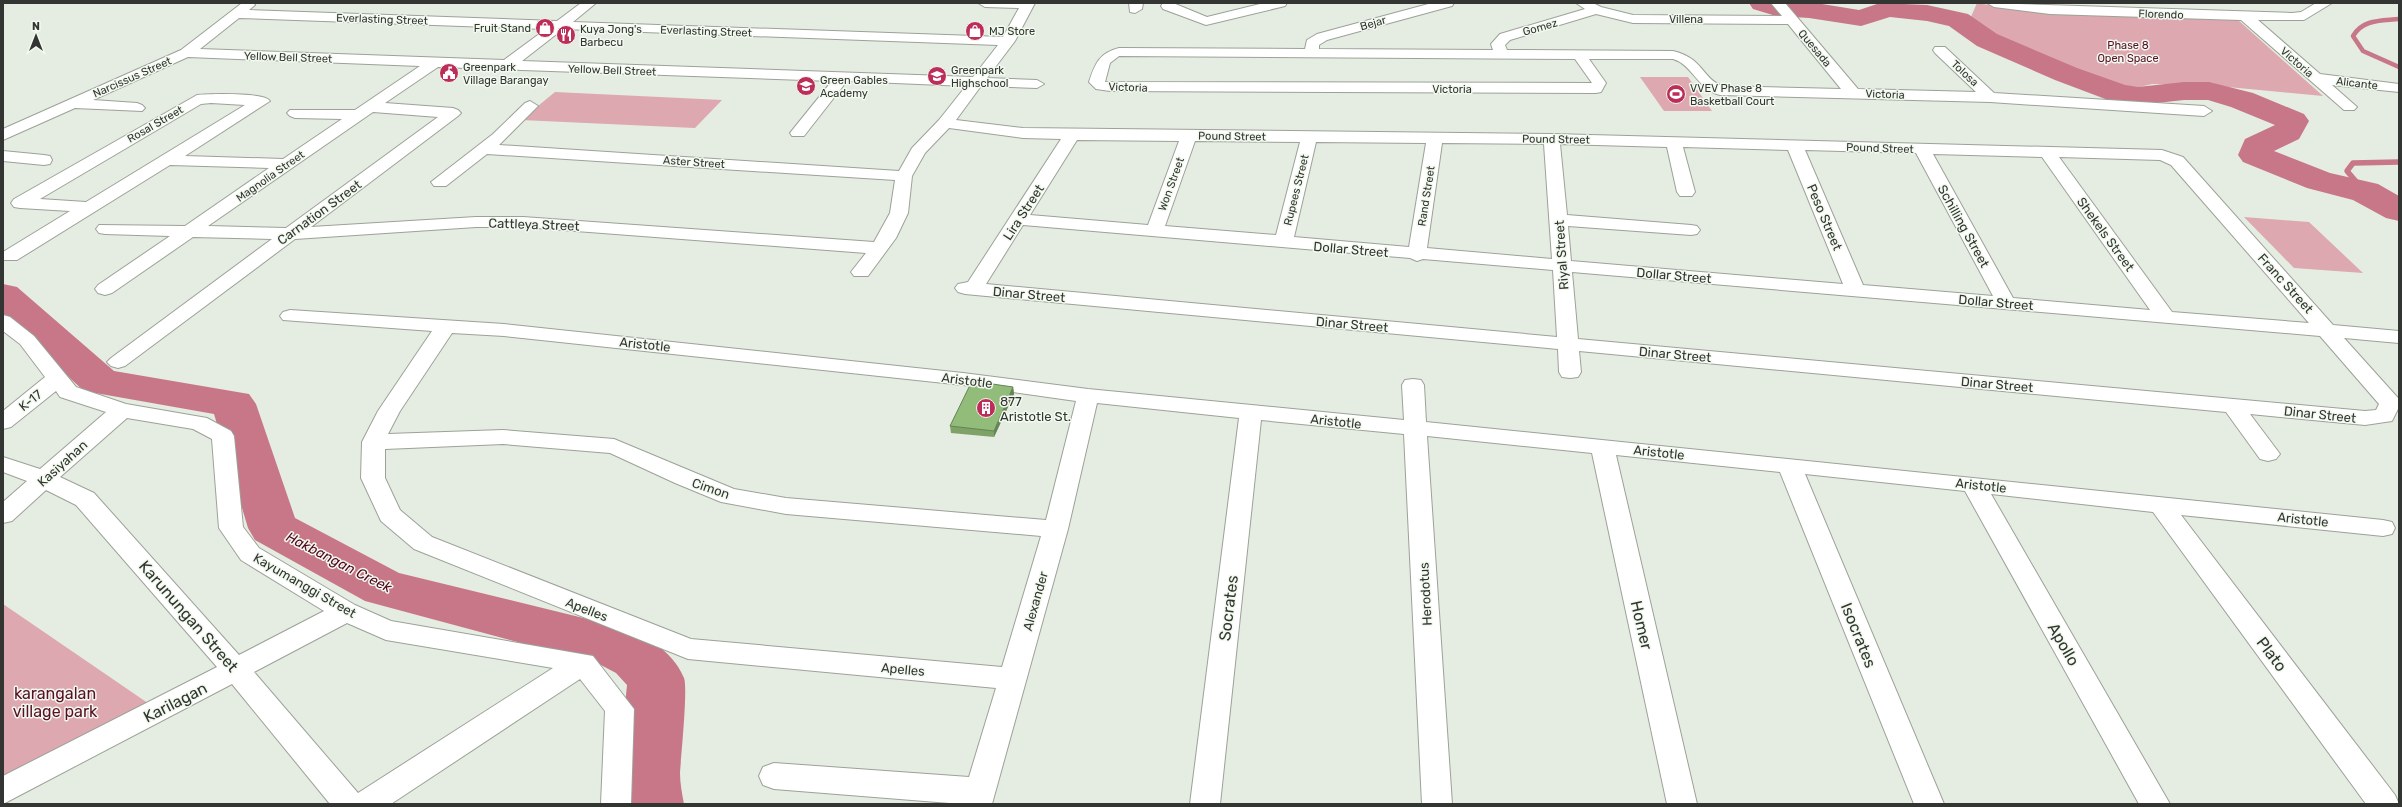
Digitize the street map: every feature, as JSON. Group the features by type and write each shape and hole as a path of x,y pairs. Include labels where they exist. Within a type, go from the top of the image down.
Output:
{"street":[{"name":"Narcissus Street","path":"3,135 186,53 251,3"},
{"path":"506,66 589,3"},
{"path":"861,272 887,238 899,212 904,176 918,151 945,123 1008,41 1028,4 985,3"},
{"path":"1168,6 1206,21 1280,3"},
{"name":"Bejar","path":"1312,54 1312,43 1322,37 1447,3"},
{"name":"Villena","path":"1583,3 1596,10 1633,19 1789,17"},
{"name":"Quesada","path":"1778,3 1853,93"},
{"name":"Florendo","path":"1994,3 2050,10 2245,16 2304,16"},
{"path":"2284,3 2304,16 2325,3"},
{"name":"Gomez","path":"1501,54 1498,44 1505,37 1596,10"},
{"name":"Everlasting Street","path":"237,14 1008,41"},
{"name":"Victoria","path":"2245,16 2314,78 2349,107"},
{"name":"Tolosa","path":"1940,50 1990,97"},
{"name":"Victoria","path":"1579,55 1599,83 1596,89 1110,88 1101,86 1096,82 1105,57 1120,52 1501,54 1681,56 1714,88 1720,90 1990,97 2204,111"},
{"name":"Yellow Bell Street","path":"186,53 506,66 1037,84"},
{"name":"Magnolia Street","path":"105,289 434,63"},
{"path":"798,133 842,78"},
{"name":"Alicante","path":"2314,78 2393,87"},
{"name":"Rosal Street","path":"12,251 90,207 262,101 211,98 196,100 20,203 90,207"},
{"path":"72,103 137,108"},
{"path":"440,182 483,149 522,116 530,106"},
{"path":"295,113 364,111"},
{"name":"Carnation Street","path":"118,362 453,113 364,111"},
{"name":"Pound Street","path":"945,123 1023,133 1072,135 1552,139 2046,151 2148,154 2167,156"},
{"name":"Lira Street","path":"969,288 1019,219 1072,135"},
{"name":"Won Street","path":"1154,232 1189,136"},
{"name":"Rupees Street","path":"1283,243 1309,137"},
{"name":"Rand Street","path":"1417,255 1435,138"},
{"name":"Riyal Street","path":"1552,139 1570,372"},
{"path":"1674,142 1686,192"},
{"name":"Peso Street","path":"1794,145 1855,289"},
{"name":"Aster Street","path":"483,149 904,176"},
{"name":"Schilling Street","path":"1922,149 2006,303"},
{"name":"Shekels Street","path":"2046,151 2165,316"},
{"path":"3,156 44,160"},
{"name":"Franc Street","path":"2167,156 2176,160 2328,330 2390,403 2384,416"},
{"path":"168,160 288,164"},
{"name":"Dollar Street","path":"1019,219 1417,255 1855,289 2399,337"},
{"path":"1558,220 1691,230"},
{"name":"Cattleya Street","path":"105,229 289,234 476,222 523,222 878,248"},
{"name":"Dinar Street","path":"969,288 2365,418 2384,416"},
{"name":"Aristotle","path":"290,316 446,326 639,344 963,379 1088,396 1789,465 2382,528"},
{"name":"Kayumanggi Street","path":"3,321 27,340 68,392 122,410 199,423 223,436 231,528 250,554 346,612 386,630 583,663"},
{"name":"Apelles","path":"446,326 389,411 373,442 373,478 390,515 423,543 688,649 1013,679"},
{"name":"K-17","path":"3,422 58,378"},
{"name":"Herodotus","path":"1414,385 1437,804"},
{"name":"Alexander","path":"978,798 1056,529 1088,396"},
{"path":"2232,405 2268,454"},
{"name":"Kasiyahan","path":"3,515 122,410"},
{"name":"Socrates","path":"1205,804 1251,413"},
{"name":"Cimon","path":"373,442 503,437 614,446 683,478 730,496 786,506 1056,529"},
{"name":"Homer","path":"1602,446 1682,804"},
{"name":"Karunungan Street","path":"3,464 44,479 85,499 236,670 348,804"},
{"name":"Isocrates","path":"1789,465 1929,804"},
{"name":"Apollo","path":"1973,484 2155,804"},
{"name":"Plato","path":"2160,505 2384,804"},
{"name":"Karilagan","path":"3,791 346,612"},
{"path":"366,804 583,663 620,709 616,804"},
{"path":"774,776 978,798"}],"green space":[{"name":"Phase 8 Open Space","path":"1977,3 2025,11 2238,20 2323,96 2207,85 2152,84 2127,90 2056,64 1993,35 1970,19"},
{"name":"VVEV Phase 8 Basketball Court","path":"1640,77 1688,77 1712,111 1664,111"},
{"path":"555,92 722,100 695,128 521,120"},
{"path":"2244,217 2309,222 2363,273 2294,268"},
{"name":"karangalan village park","path":"3,604 158,710 3,782"}],"building":[{"name":"877 Aristotle St.","path":"972,381 1013,387 994,431 950,426"}],"waterway":[{"path":"1762,3 1776,8 1809,10 1861,18 1888,9 1927,13 1958,20 1987,40 2066,74 2119,93 2138,96 2184,91 2209,91 2242,100 2293,121 2287,132 2257,146 2255,155 2319,181 2365,192 2399,210"},
{"path":"2399,19 2367,24 2357,30 2353,36 2363,51 2399,67"},
{"path":"2365,192 2347,171 2353,163 2399,162"},
{"name":"Hakbangan Creek","path":"3,296 100,382 233,404 273,528 384,588 616,647 636,658 656,680 649,776 652,804"}],"place":[{"name":"Fruit Stand","path":"545,28"},
{"name":"MJ Store","path":"975,31"},
{"name":"Kuya Jong's Barbecu","path":"566,35"},
{"name":"Greenpark Village Barangay","path":"449,73"},
{"name":"Greenpark Highschool","path":"937,76"},
{"name":"Green Gables Academy","path":"806,86"},
{"name":"VVEV Phase 8 Basketball Court","path":"1676,94"},
{"name":"877 Aristotle St.","path":"986,408"}]}
